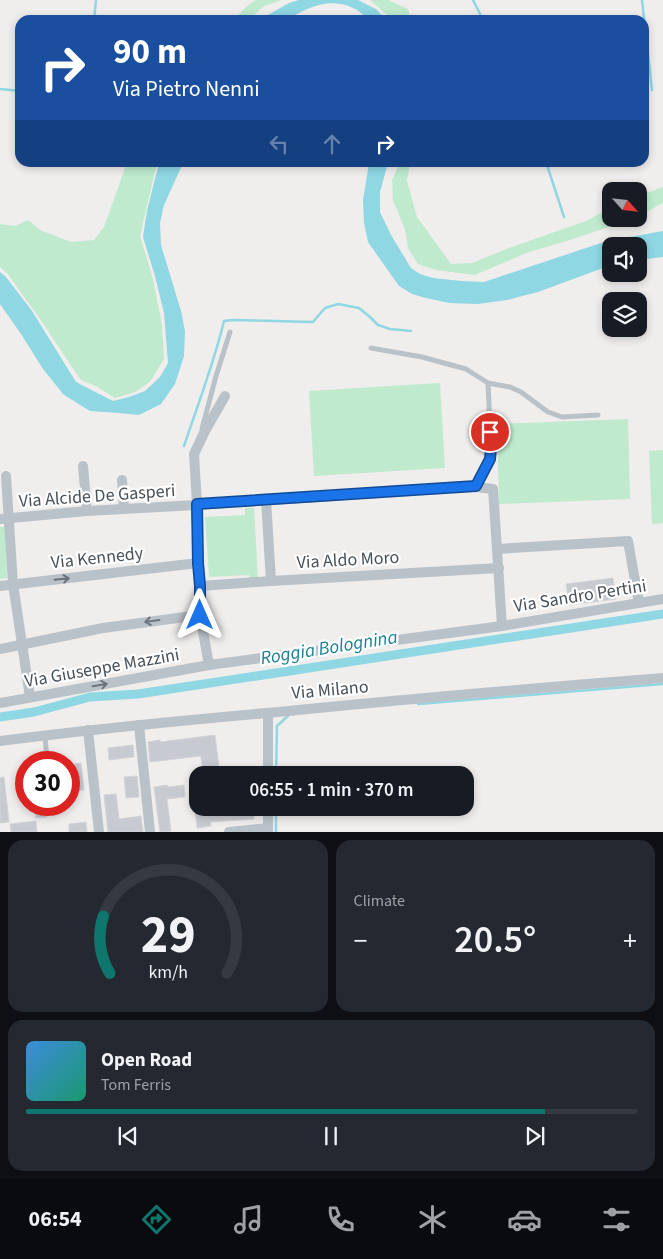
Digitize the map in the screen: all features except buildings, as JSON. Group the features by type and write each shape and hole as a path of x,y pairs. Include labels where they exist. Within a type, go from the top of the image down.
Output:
{"street":[{"path":"209,665 200,615 194,454 225,396"},
{"path":"83,466 87,511"},
{"path":"6,476 4,519 30,697"},
{"path":"122,480 124,509"},
{"name":"Via Alcide De Gasperi","path":"4,519 87,511 476,486 493,489 497,549"},
{"path":"266,500 271,581"},
{"path":"502,626 497,549 628,541 638,603"},
{"name":"Via Kennedy","path":"0,586 198,563"},
{"name":"Via Aldo Moro","path":"200,586 498,568"},
{"name":"Via Sandro Pertini","path":"209,665 502,626 663,599"},
{"path":"0,648 103,628 200,615"},
{"name":"Via Giuseppe Mazzini","path":"0,703 209,665"},
{"name":"Via Milano","path":"0,741 268,712 480,692 663,678"},
{"path":"268,712 268,766"},
{"path":"138,725 150,832"},
{"path":"88,730 99,832"},
{"path":"229,832 268,830 268,816"}],"lane":[{"path":"200,442 209,402 230,332"},
{"path":"371,348 422,357 466,369 488,382 510,387 521,392 548,412 562,417 598,415"},
{"path":"476,486 490,459 488,382"},
{"path":"45,735 46,751"}],"green space":[{"path":"256,0 282,0 264,6 254,15 238,15"},
{"path":"370,0 388,0 408,9 410,15 387,15"},
{"path":"125,167 156,167 140,236 153,279 162,325 164,359 150,382 135,392 115,398 96,386 81,380 38,316 7,273 0,267 0,224 15,226 28,220 40,230 71,242 94,240 104,227"},
{"path":"398,167 409,167 407,181 417,217 451,264 472,263 586,221 602,212 602,228 605,228 526,253 475,275 436,270 418,264 408,248 405,230 393,200 392,180"},
{"path":"663,187 663,203 648,211 648,193"},
{"path":"440,383 445,468 314,476 309,391"},
{"path":"628,419 630,499 499,504 497,424"},
{"path":"663,450 663,523 652,524 649,451"},
{"path":"245,508 254,508 258,579 250,579 249,575 209,577 205,517 245,515"},
{"path":"0,527 5,527 7,578 0,579"}],"water":[{"path":"299,0 358,0 376,9 381,15 363,15 352,7 332,3 315,6 295,15 268,15 289,3"},
{"path":"158,167 181,167 164,205 160,223 161,245 181,311 185,331 184,356 175,384 161,404 139,415 90,411 64,395 43,369 0,304 0,272 32,311 76,382 113,401 145,391 160,377 168,363 164,313 143,237 147,211"},
{"path":"368,167 387,167 380,192 380,212 391,235 411,268 420,274 433,278 484,282 602,243 602,268 538,292 507,300 478,304 449,303 412,294 399,286 368,242 364,223 363,200"},
{"path":"663,231 663,257 647,259 647,237 629,237"}],"waterway":[{"path":"94,15 96,0"},
{"path":"473,0 480,15"},
{"path":"642,0 644,15"},
{"path":"649,63 652,90"},
{"path":"0,89 15,90"},
{"path":"548,167 564,217"},
{"path":"184,446 211,368 224,321 313,322 325,308 338,304 359,308 378,325 390,329 411,331"},
{"name":"Roggia Bolognina","path":"0,717 34,712 90,697 138,694 663,614"},
{"path":"418,704 663,684"},
{"path":"276,766 277,726 290,714"},
{"path":"276,816 276,832"}],"route":[{"path":"200,615 197,504 476,486 490,459 490,432"}]}
